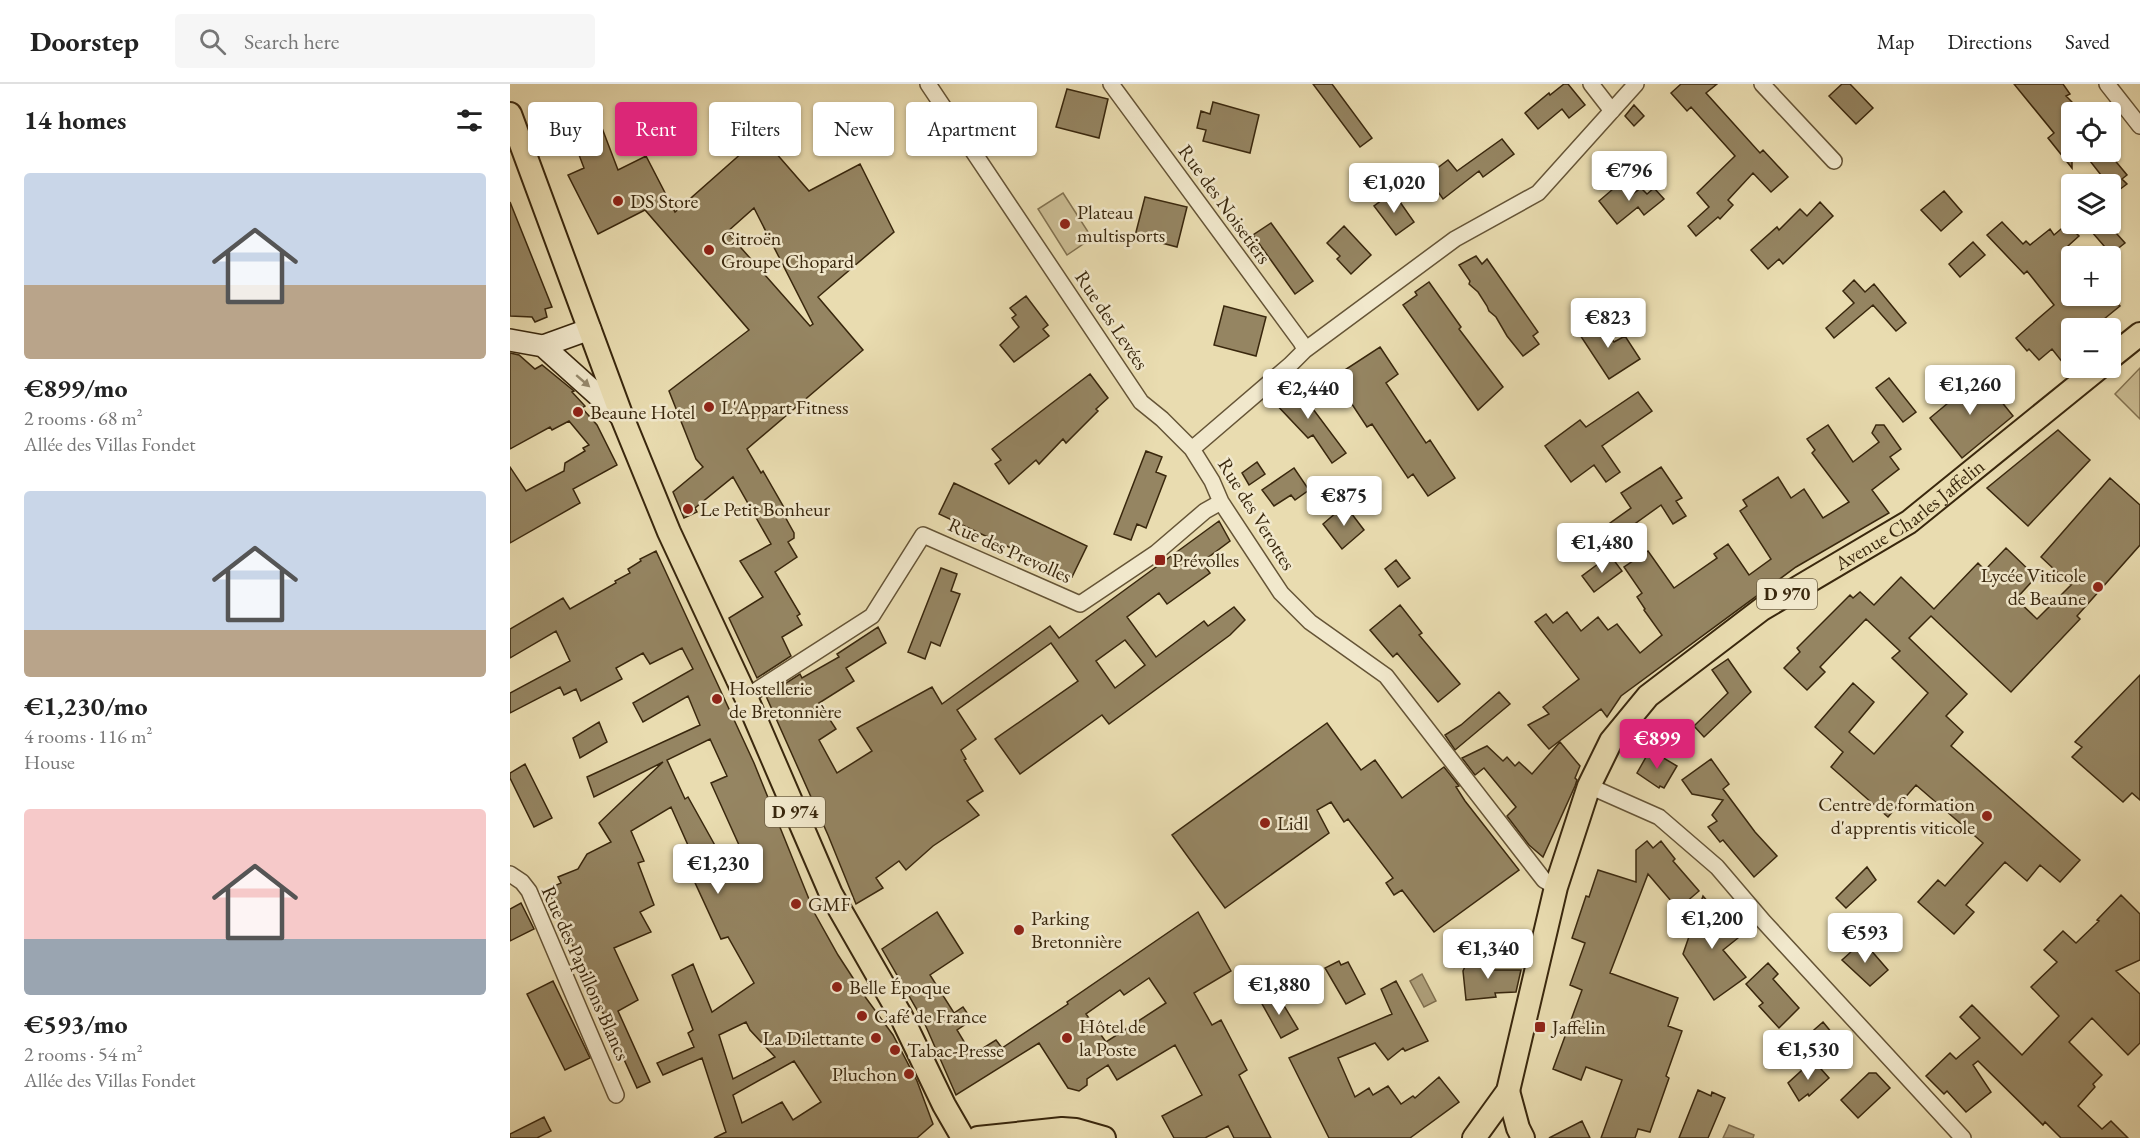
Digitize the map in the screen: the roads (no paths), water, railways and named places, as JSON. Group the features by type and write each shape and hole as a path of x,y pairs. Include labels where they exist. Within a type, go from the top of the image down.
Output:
{"main road":[{"name":"D 974","path":"510,114 622,417 669,532 746,698 831,894 901,1016 944,1105 963,1138"},
{"path":"510,340 543,346 590,328"},
{"path":"2121,349 2140,334"},
{"path":"543,346 622,417"},
{"name":"Avenue Charles Jaffelin","path":"1508,1091 1556,887 1589,786 1611,741 1648,696 1762,609 1909,522 2086,378"},
{"path":"1474,1138 1508,1091"},
{"path":"1508,1091 1523,1138"},
{"path":"978,1138 1062,1129 1076,1130 1104,1138"}],"street":[{"name":"Rue des Levées","path":"928,84 1141,402 1192,449"},
{"name":"Rue des Noisetiers","path":"1111,84 1305,350"},
{"path":"1591,84 1612,111"},
{"name":"Rue des Verottes","path":"1556,887 1544,880 1386,676 1310,622 1281,593 1221,502 1212,481 1192,449 1305,350 1455,239 1538,193 1636,84"},
{"path":"1762,84 1834,161"},
{"path":"2107,84 2140,126"},
{"name":"Rue des Prevolles","path":"746,698 872,616 923,535 1080,604 1156,553 1205,511 1221,502"},
{"path":"1589,786 1659,817 1717,867 1764,922 1963,1138"},
{"name":"Rue des Papillons Blancs","path":"510,874 522,882 529,891 616,1095"}],"place":[{"name":"DS Store","path":"618,201"},
{"name":"Plateau multisports","path":"1065,224"},
{"name":"Citroën Groupe Chopard","path":"709,250"},
{"name":"L'Appart Fitness","path":"709,407"},
{"name":"Beaune Hotel","path":"578,412"},
{"name":"Le Petit Bonheur","path":"688,509"},
{"name":"Prévolles","path":"1160,560"},
{"name":"Lycée Viticole de Beaune","path":"2098,587"},
{"name":"Hostellerie de Bretonnière","path":"717,699"},
{"name":"Centre de formation d'apprentis viticole","path":"1987,816"},
{"name":"Lidl","path":"1265,823"},
{"name":"GMF","path":"796,904"},
{"name":"Parking Bretonnière","path":"1019,930"},
{"name":"Belle Époque","path":"837,987"},
{"name":"Café de France","path":"862,1016"},
{"name":"Jaffelin","path":"1540,1027"},
{"name":"La Dilettante","path":"876,1038"},
{"name":"Hôtel de la Poste","path":"1067,1038"},
{"name":"Tabac-Presse","path":"895,1050"},
{"name":"Pluchon","path":"909,1074"}]}
